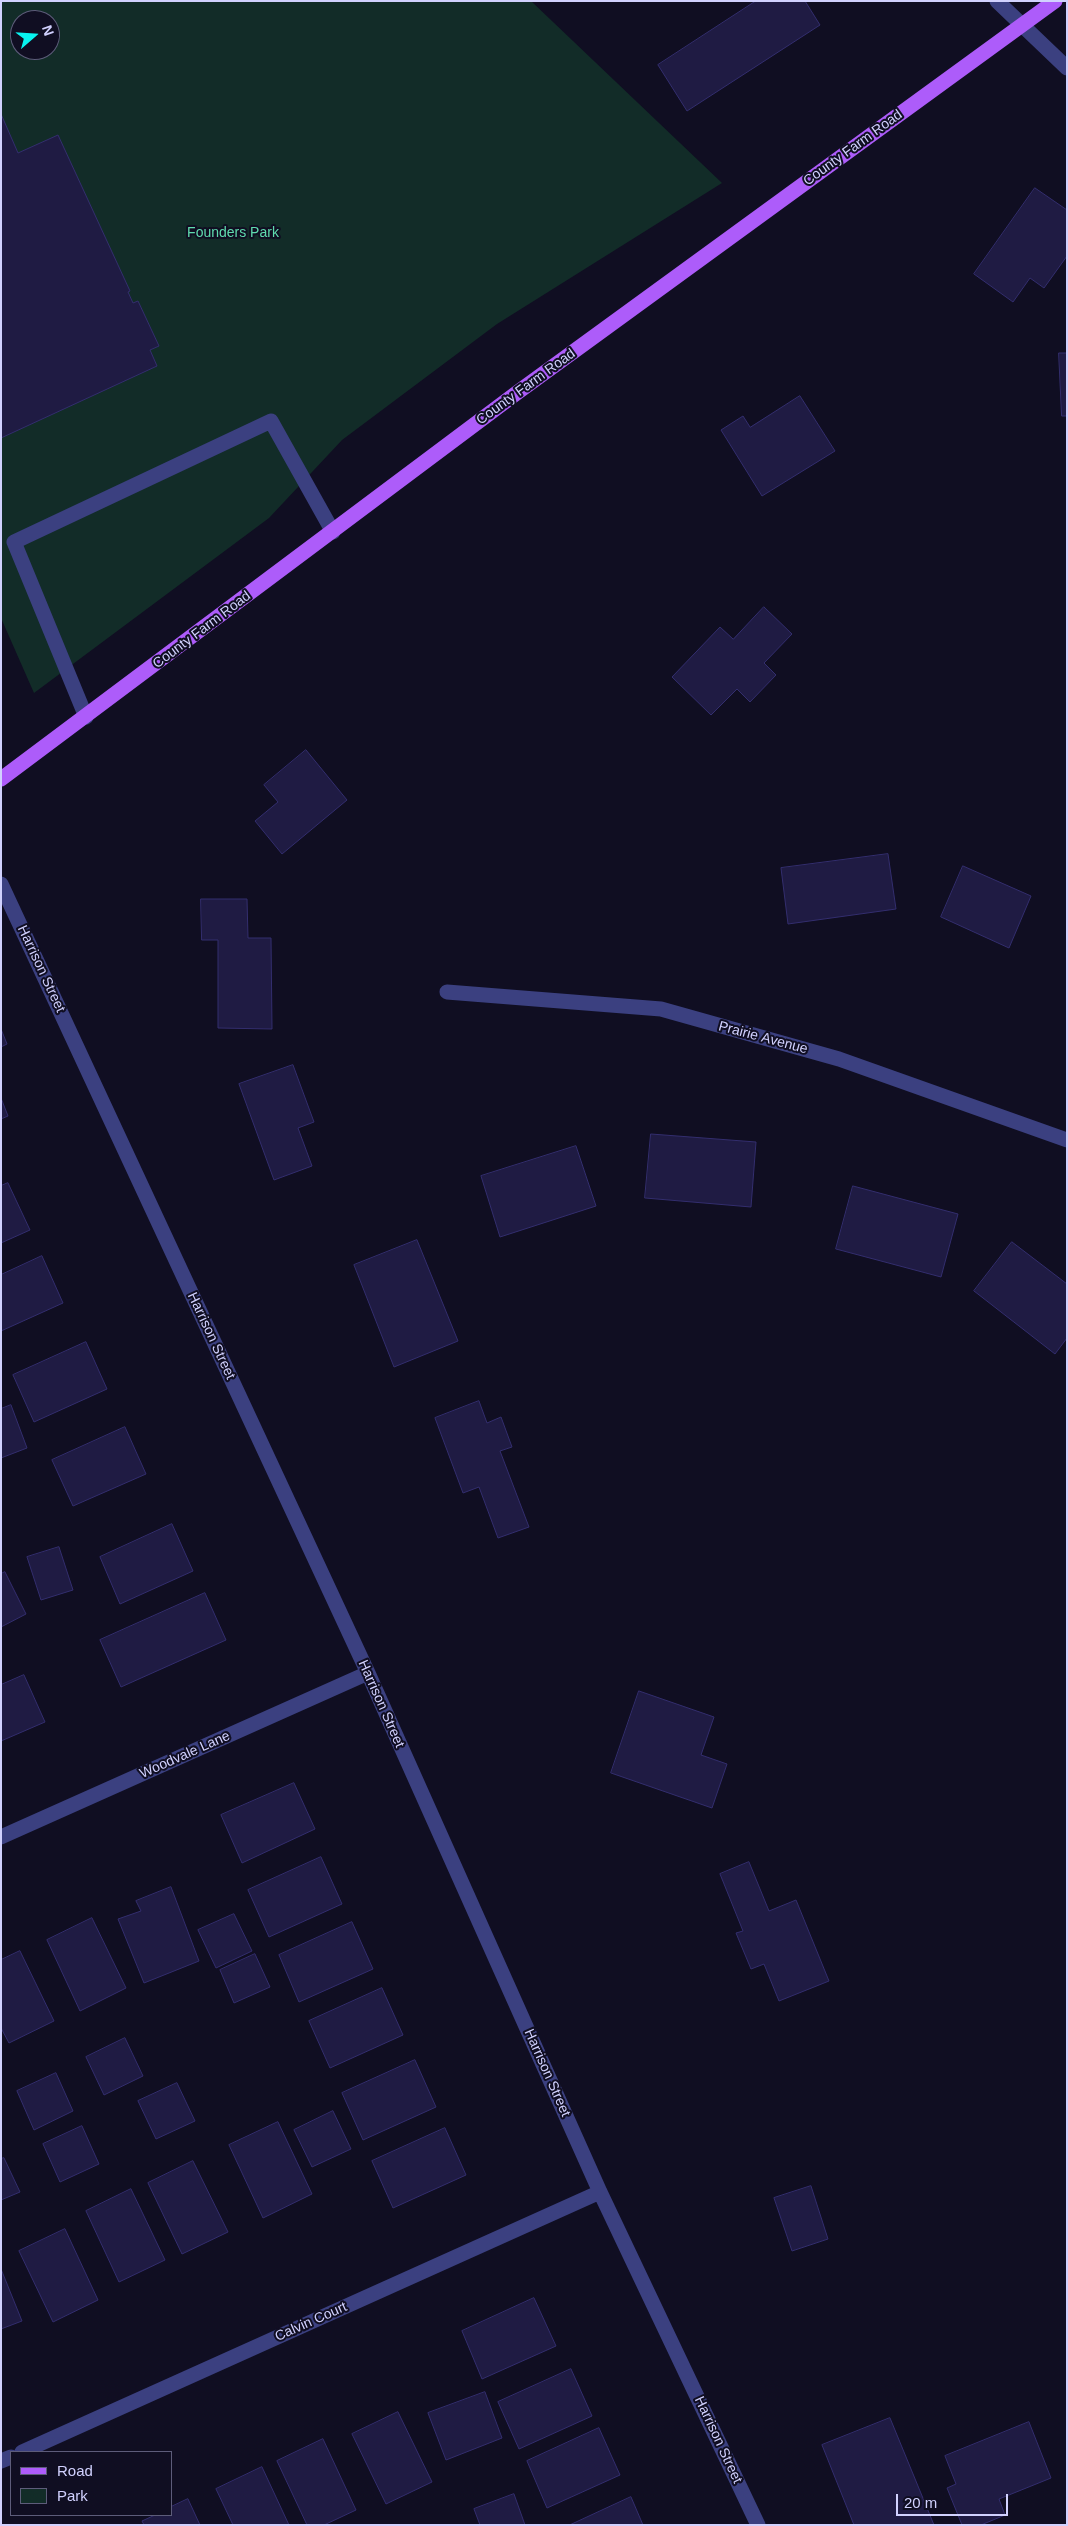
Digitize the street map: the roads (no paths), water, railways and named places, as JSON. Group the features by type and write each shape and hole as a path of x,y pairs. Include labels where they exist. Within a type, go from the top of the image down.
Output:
{"main road":[{"name":"County Farm Road","path":"1,779 518,392 1055,1"}],"street":[{"path":"997,1 1067,68"},
{"path":"86,717 14,542 271,421 333,532"},
{"name":"Harrison Street","path":"1,884 368,1673 600,2192 758,2525"},
{"name":"Prairie Avenue","path":"447,992 661,1010 839,1059 1067,1140"},
{"name":"Woodvale Lane","path":"1,1837 368,1673"},
{"name":"Calvin Court","path":"24,2451 600,2192"}],"park label":[{"name":"Founders Park","path":"233,233"}]}
